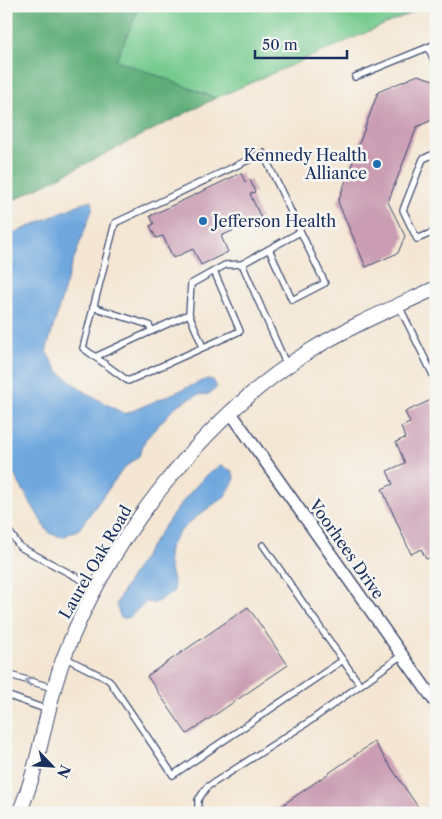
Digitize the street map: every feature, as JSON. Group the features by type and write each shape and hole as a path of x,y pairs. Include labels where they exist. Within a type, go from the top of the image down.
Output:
{"street":[{"name":"Laurel Oak Road","path":"19,813 36,764 53,688 64,658 96,588 145,510 177,469 231,414 287,366 340,333 436,288"},
{"name":"Voorhees Drive","path":"231,414 436,703"}],"lane":[{"path":"355,77 436,44"},
{"path":"428,47 436,65"},
{"path":"214,271 240,331 128,381 83,348 115,223 263,153 325,283 292,300 269,249"},
{"path":"436,153 423,159 403,210 417,240 436,231"},
{"path":"203,348 189,314 191,284 225,265 242,264 300,232"},
{"path":"242,264 287,366"},
{"path":"398,306 433,375 436,376"},
{"path":"93,308 148,325 152,331"},
{"path":"95,357 189,314"},
{"path":"6,526 20,548 96,588"},
{"path":"263,545 360,685"},
{"path":"198,813 198,800 206,787 310,721 402,656"},
{"path":"64,658 109,680 173,775 343,660"},
{"path":"6,670 10,676 53,688"},
{"path":"6,695 48,710"}],"green space":[{"path":"6,6 140,6 116,60 216,98 6,204"},
{"path":"140,6 427,6 216,98 116,60"}],"water":[{"path":"87,201 92,201 93,207 70,270 46,352 59,372 86,393 125,414 207,379 213,380 217,387 209,394 197,395 176,406 145,440 139,456 123,469 79,529 63,537 51,534 46,529 6,461 6,237"},
{"path":"221,466 232,471 235,479 226,495 182,530 170,547 168,561 174,591 155,603 146,602 128,618 121,618 116,604 148,550 195,487 209,473"}],"building":[{"name":"Kennedy Health Alliance","path":"418,75 433,80 436,86 436,118 417,127 388,202 405,236 398,253 366,267 338,202 378,92"},
{"name":"Jefferson Health","path":"241,173 245,182 250,179 255,192 250,194 261,218 221,236 228,252 201,265 193,249 173,258 163,236 156,238 150,226 154,224 150,216"},
{"path":"431,400 436,411 436,555 426,559 421,549 411,554 382,489 393,484 387,471 405,463 396,442 405,438 401,427 410,423 405,412"},
{"path":"248,607 288,665 187,734 147,676"},
{"path":"374,742 422,813 271,813"}],"place":[{"name":"Kennedy Health Alliance","path":"377,164"},
{"name":"Jefferson Health","path":"203,221"}]}
